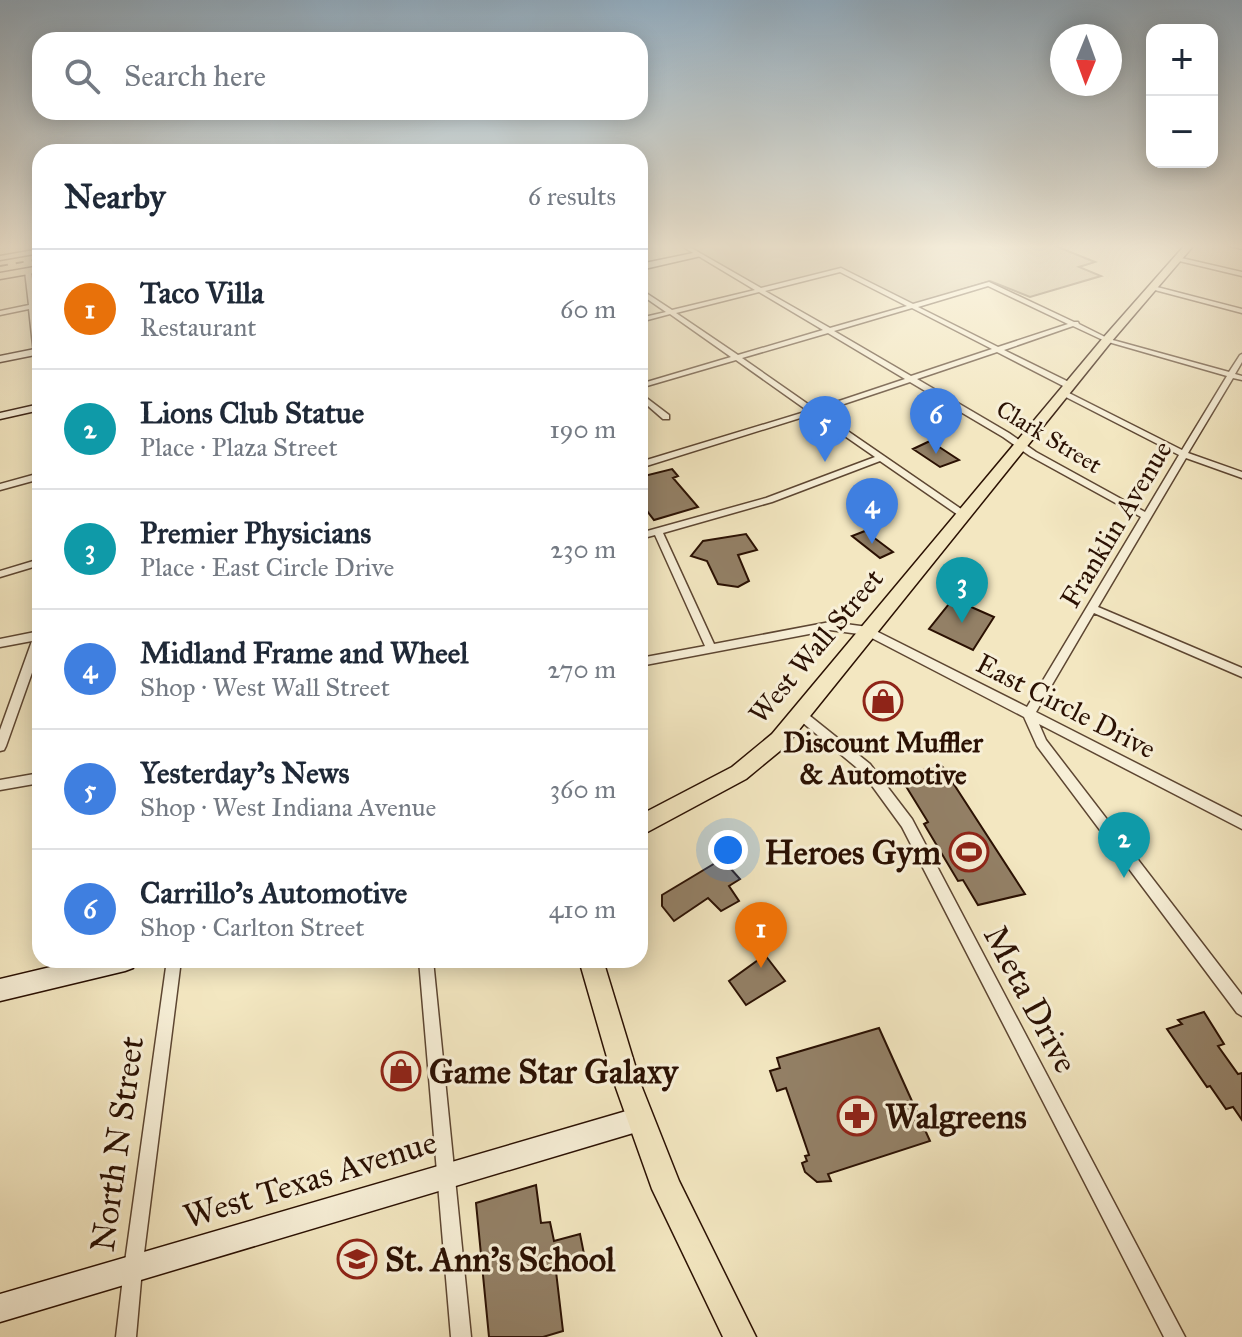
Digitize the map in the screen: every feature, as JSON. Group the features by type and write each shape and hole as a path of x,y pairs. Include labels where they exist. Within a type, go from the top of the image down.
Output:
{"main road":[{"name":"West Wall Street","path":"648,822 739,773 779,740 1136,307"},
{"path":"593,968 640,1119 675,1208 740,1337"}],"street":[{"path":"0,313 29,307"},
{"path":"663,307 964,515"},
{"path":"648,318 688,307"},
{"name":"Clark Street","path":"790,307 1146,516"},
{"path":"648,384 906,307"},
{"path":"914,307 998,350 1184,454 1242,475"},
{"path":"1041,307 1107,340 1242,378"},
{"path":"648,463 813,412 1076,323"},
{"path":"0,359 32,352"},
{"name":"Franklin Avenue","path":"1029,714 1242,356"},
{"path":"648,402 666,417"},
{"path":"0,416 32,409"},
{"path":"648,534 769,500 880,458"},
{"path":"0,487 32,478"},
{"path":"658,532 711,648"},
{"path":"0,574 32,564"},
{"path":"1092,608 1242,673"},
{"path":"648,660 830,626 868,631"},
{"name":"East Circle Drive","path":"868,631 1242,823"},
{"path":"0,643 32,637"},
{"path":"0,746 32,658"},
{"path":"1029,714 1041,743 1242,1008"},
{"name":"Meta Drive","path":"801,715 866,768 907,823 947,906 1175,1337"},
{"path":"0,785 32,779"},
{"path":"0,990 92,968"},
{"name":"North N Street","path":"126,1337 173,968"},
{"path":"427,968 461,1337"},
{"name":"West Texas Avenue","path":"0,1308 640,1119"}],"building":[{"path":"930,441 959,460 940,467 913,449"},
{"path":"672,469 678,476 673,478 698,507 654,520 648,512 648,475"},
{"path":"865,531 893,552 880,558 852,536"},
{"path":"746,534 757,550 738,555 749,581 738,587 718,584 707,561 691,556 703,541"},
{"path":"953,599 994,617 973,650 929,629"},
{"name":"Heroes Gym","path":"942,766 1025,894 978,905 963,880 958,881 924,824 928,822 899,775"},
{"path":"722,859 740,879 729,886 739,901 721,911 708,898 674,921 662,906 662,895"},
{"path":"765,955 785,981 746,1005 729,981"},
{"path":"1204,1012 1224,1044 1218,1046 1238,1074 1242,1073 1242,1120 1233,1107 1226,1109 1210,1086 1207,1087 1167,1029 1182,1024 1178,1020"},
{"name":"Walgreens","path":"879,1028 930,1141 828,1174 831,1181 817,1182 805,1172 802,1163 807,1161 805,1156 809,1155 786,1088 777,1091 770,1071 780,1068 777,1058"},
{"path":"536,1185 541,1223 550,1222 554,1241 580,1234 584,1254 555,1263 563,1331 543,1337 489,1337 476,1203"}],"place":[{"name":"Carrillo's Automotive","path":"936,454"},
{"name":"Yesterday's News","path":"825,462"},
{"name":"Midland Frame and Wheel","path":"872,544"},
{"name":"Premier Physicians","path":"962,623"},
{"name":"Discount Muffler & Automotive","path":"883,701"},
{"name":"Heroes Gym","path":"969,852"},
{"name":"Lions Club Statue","path":"1124,878"},
{"name":"Taco Villa","path":"761,968"},
{"name":"Game Star Galaxy","path":"401,1071"},
{"name":"Walgreens","path":"857,1116"},
{"name":"St. Ann's School","path":"357,1259"}]}
